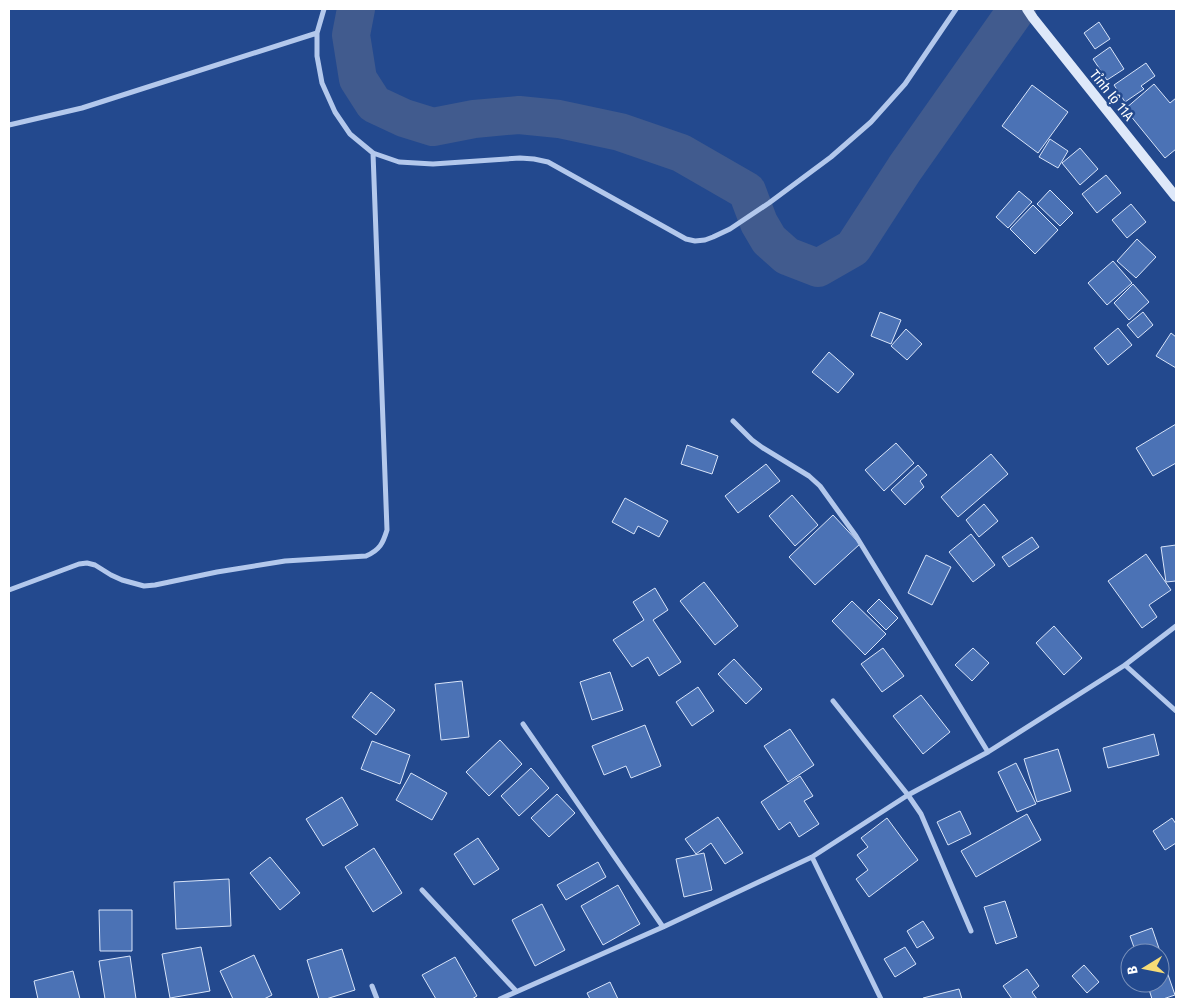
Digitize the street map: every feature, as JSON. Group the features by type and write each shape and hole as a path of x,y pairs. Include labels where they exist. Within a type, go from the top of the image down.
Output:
{"main road":[{"name":"Tỉnh lộ 11A","path":"1030,13 1176,197"}],"street":[{"path":"324,9 317,33 317,56 322,83 334,112 350,134 373,153 399,162 433,164 520,158 548,162 686,239 695,240 705,240 730,229 769,203 831,157 871,122 905,84 956,9"},
{"path":"9,125 82,108 317,33"},
{"path":"9,590 79,564 87,563 95,565 122,580 144,586 285,561 366,556 377,551 384,540 387,530 373,153"},
{"path":"733,421 752,440 808,476 820,486 856,536 988,752"},
{"path":"500,999 663,927 812,856 908,795 988,752 1125,665 1176,626"},
{"path":"1125,665 1176,711"},
{"path":"833,701 921,814 971,931"},
{"path":"524,724 663,927"},
{"path":"812,856 881,999"},
{"path":"422,890 516,991"},
{"path":"372,986 377,999"}],"building":[{"path":"1099,22 1110,39 1095,49 1084,33"},
{"path":"1110,47 1124,69 1107,80 1093,59"},
{"path":"1146,63 1155,76 1141,86 1144,89 1125,102 1114,85"},
{"path":"1154,84 1170,103 1176,98 1176,149 1165,158 1125,109"},
{"path":"1032,85 1068,112 1038,153 1002,126"},
{"path":"1050,139 1068,151 1058,168 1039,157"},
{"path":"1080,148 1098,169 1080,185 1062,163"},
{"path":"1106,175 1121,193 1097,213 1082,194"},
{"path":"1050,190 1073,213 1060,226 1037,204"},
{"path":"1019,191 1032,202 1008,228 996,217"},
{"path":"1131,204 1146,222 1127,238 1112,220"},
{"path":"1033,205 1058,230 1035,254 1010,229"},
{"path":"1137,239 1156,257 1136,278 1117,261"},
{"path":"1113,261 1132,283 1107,305 1088,283"},
{"path":"1133,284 1149,302 1129,320 1114,303"},
{"path":"880,312 901,320 891,344 871,336"},
{"path":"1143,312 1153,325 1138,338 1127,325"},
{"path":"1118,328 1132,345 1108,365 1094,348"},
{"path":"906,329 922,344 907,360 891,346"},
{"path":"1171,333 1176,337 1176,368 1156,356"},
{"path":"829,352 854,374 838,393 812,372"},
{"path":"1176,424 1176,463 1153,476 1136,448"},
{"path":"896,443 914,463 884,491 865,470"},
{"path":"687,445 718,456 712,474 681,464"},
{"path":"991,454 1008,474 958,517 941,497"},
{"path":"766,464 780,481 738,513 725,496"},
{"path":"918,465 927,475 920,481 924,487 905,505 891,490"},
{"path":"792,495 818,525 795,546 769,516"},
{"path":"625,498 668,521 659,537 638,526 634,534 612,522"},
{"path":"984,504 998,521 979,537 966,520"},
{"path":"833,515 860,544 815,585 789,557"},
{"path":"971,534 995,565 973,582 949,552"},
{"path":"1032,537 1039,547 1009,567 1002,557"},
{"path":"1176,545 1176,581 1166,582 1161,547"},
{"path":"1146,554 1171,590 1149,605 1157,617 1142,628 1108,581"},
{"path":"926,555 951,567 932,605 908,593"},
{"path":"704,582 738,626 715,645 680,601"},
{"path":"655,588 668,610 653,620 681,662 659,676 648,657 632,667 613,640 644,620 633,602"},
{"path":"879,599 898,618 886,630 867,611"},
{"path":"852,601 886,634 865,655 832,621"},
{"path":"1054,626 1082,658 1064,675 1036,643"},
{"path":"883,648 904,676 882,692 861,664"},
{"path":"973,648 989,663 972,681 955,665"},
{"path":"734,659 762,689 746,704 718,674"},
{"path":"610,672 623,710 592,720 580,682"},
{"path":"462,681 469,737 441,740 435,684"},
{"path":"698,687 714,711 692,726 676,702"},
{"path":"371,692 395,710 376,735 352,717"},
{"path":"921,695 950,732 923,754 893,716"},
{"path":"645,725 661,766 631,778 626,766 604,775 592,746"},
{"path":"790,729 814,765 788,782 764,746"},
{"path":"1154,734 1159,755 1108,768 1103,748"},
{"path":"500,740 522,764 489,796 466,772"},
{"path":"372,741 410,755 400,784 361,769"},
{"path":"1058,749 1071,791 1037,802 1024,759"},
{"path":"1016,763 1036,804 1017,812 998,772"},
{"path":"531,768 549,788 519,816 501,796"},
{"path":"411,773 447,793 432,820 396,800"},
{"path":"800,776 813,796 804,801 819,824 799,837 790,822 779,830 761,802"},
{"path":"557,794 575,813 549,837 531,818"},
{"path":"342,797 358,825 323,846 306,819"},
{"path":"960,811 971,834 948,845 937,822"},
{"path":"1027,814 1041,840 976,877 961,851"},
{"path":"718,817 743,853 725,864 711,843 696,854 685,839"},
{"path":"887,818 918,860 869,897 856,879 868,870 857,855 868,847 861,838"},
{"path":"1172,818 1176,824 1176,843 1165,850 1153,831"},
{"path":"478,838 499,869 474,885 454,854"},
{"path":"374,848 402,893 373,912 345,867"},
{"path":"704,853 712,890 684,897 676,859"},
{"path":"270,857 300,893 280,910 250,873"},
{"path":"598,862 606,877 566,900 557,885"},
{"path":"229,879 231,926 176,929 174,882"},
{"path":"618,885 640,924 603,945 581,906"},
{"path":"1005,901 1017,937 996,944 984,907"},
{"path":"542,904 565,950 535,966 512,920"},
{"path":"99,910 132,910 132,951 100,951"},
{"path":"923,921 934,938 917,948 907,931"},
{"path":"1152,928 1157,943 1132,943 1130,936"},
{"path":"201,947 210,991 170,998 162,954"},
{"path":"905,947 916,964 895,977 884,959"},
{"path":"342,949 355,990 326,999 319,999 307,960"},
{"path":"254,955 272,995 264,999 233,999 220,971"},
{"path":"130,956 136,999 105,999 99,961"},
{"path":"455,957 477,996 472,999 436,999 422,975"},
{"path":"1084,965 1099,982 1087,993 1072,976"},
{"path":"1027,969 1039,986 1032,992 1037,999 1012,999 1003,986"},
{"path":"73,971 80,999 38,999 34,981"},
{"path":"1170,980 1175,995 1163,999 1152,999 1150,993 1170,993"},
{"path":"610,982 618,999 590,999 587,993"},
{"path":"959,989 962,999 923,999 923,998"}],"waterway":[{"path":"356,9 351,35 358,79 374,104 404,118 433,127 474,119 519,115 559,119 620,132 681,153 747,191 759,223 769,240 787,256 818,268 853,248 905,168 1017,9"}]}
